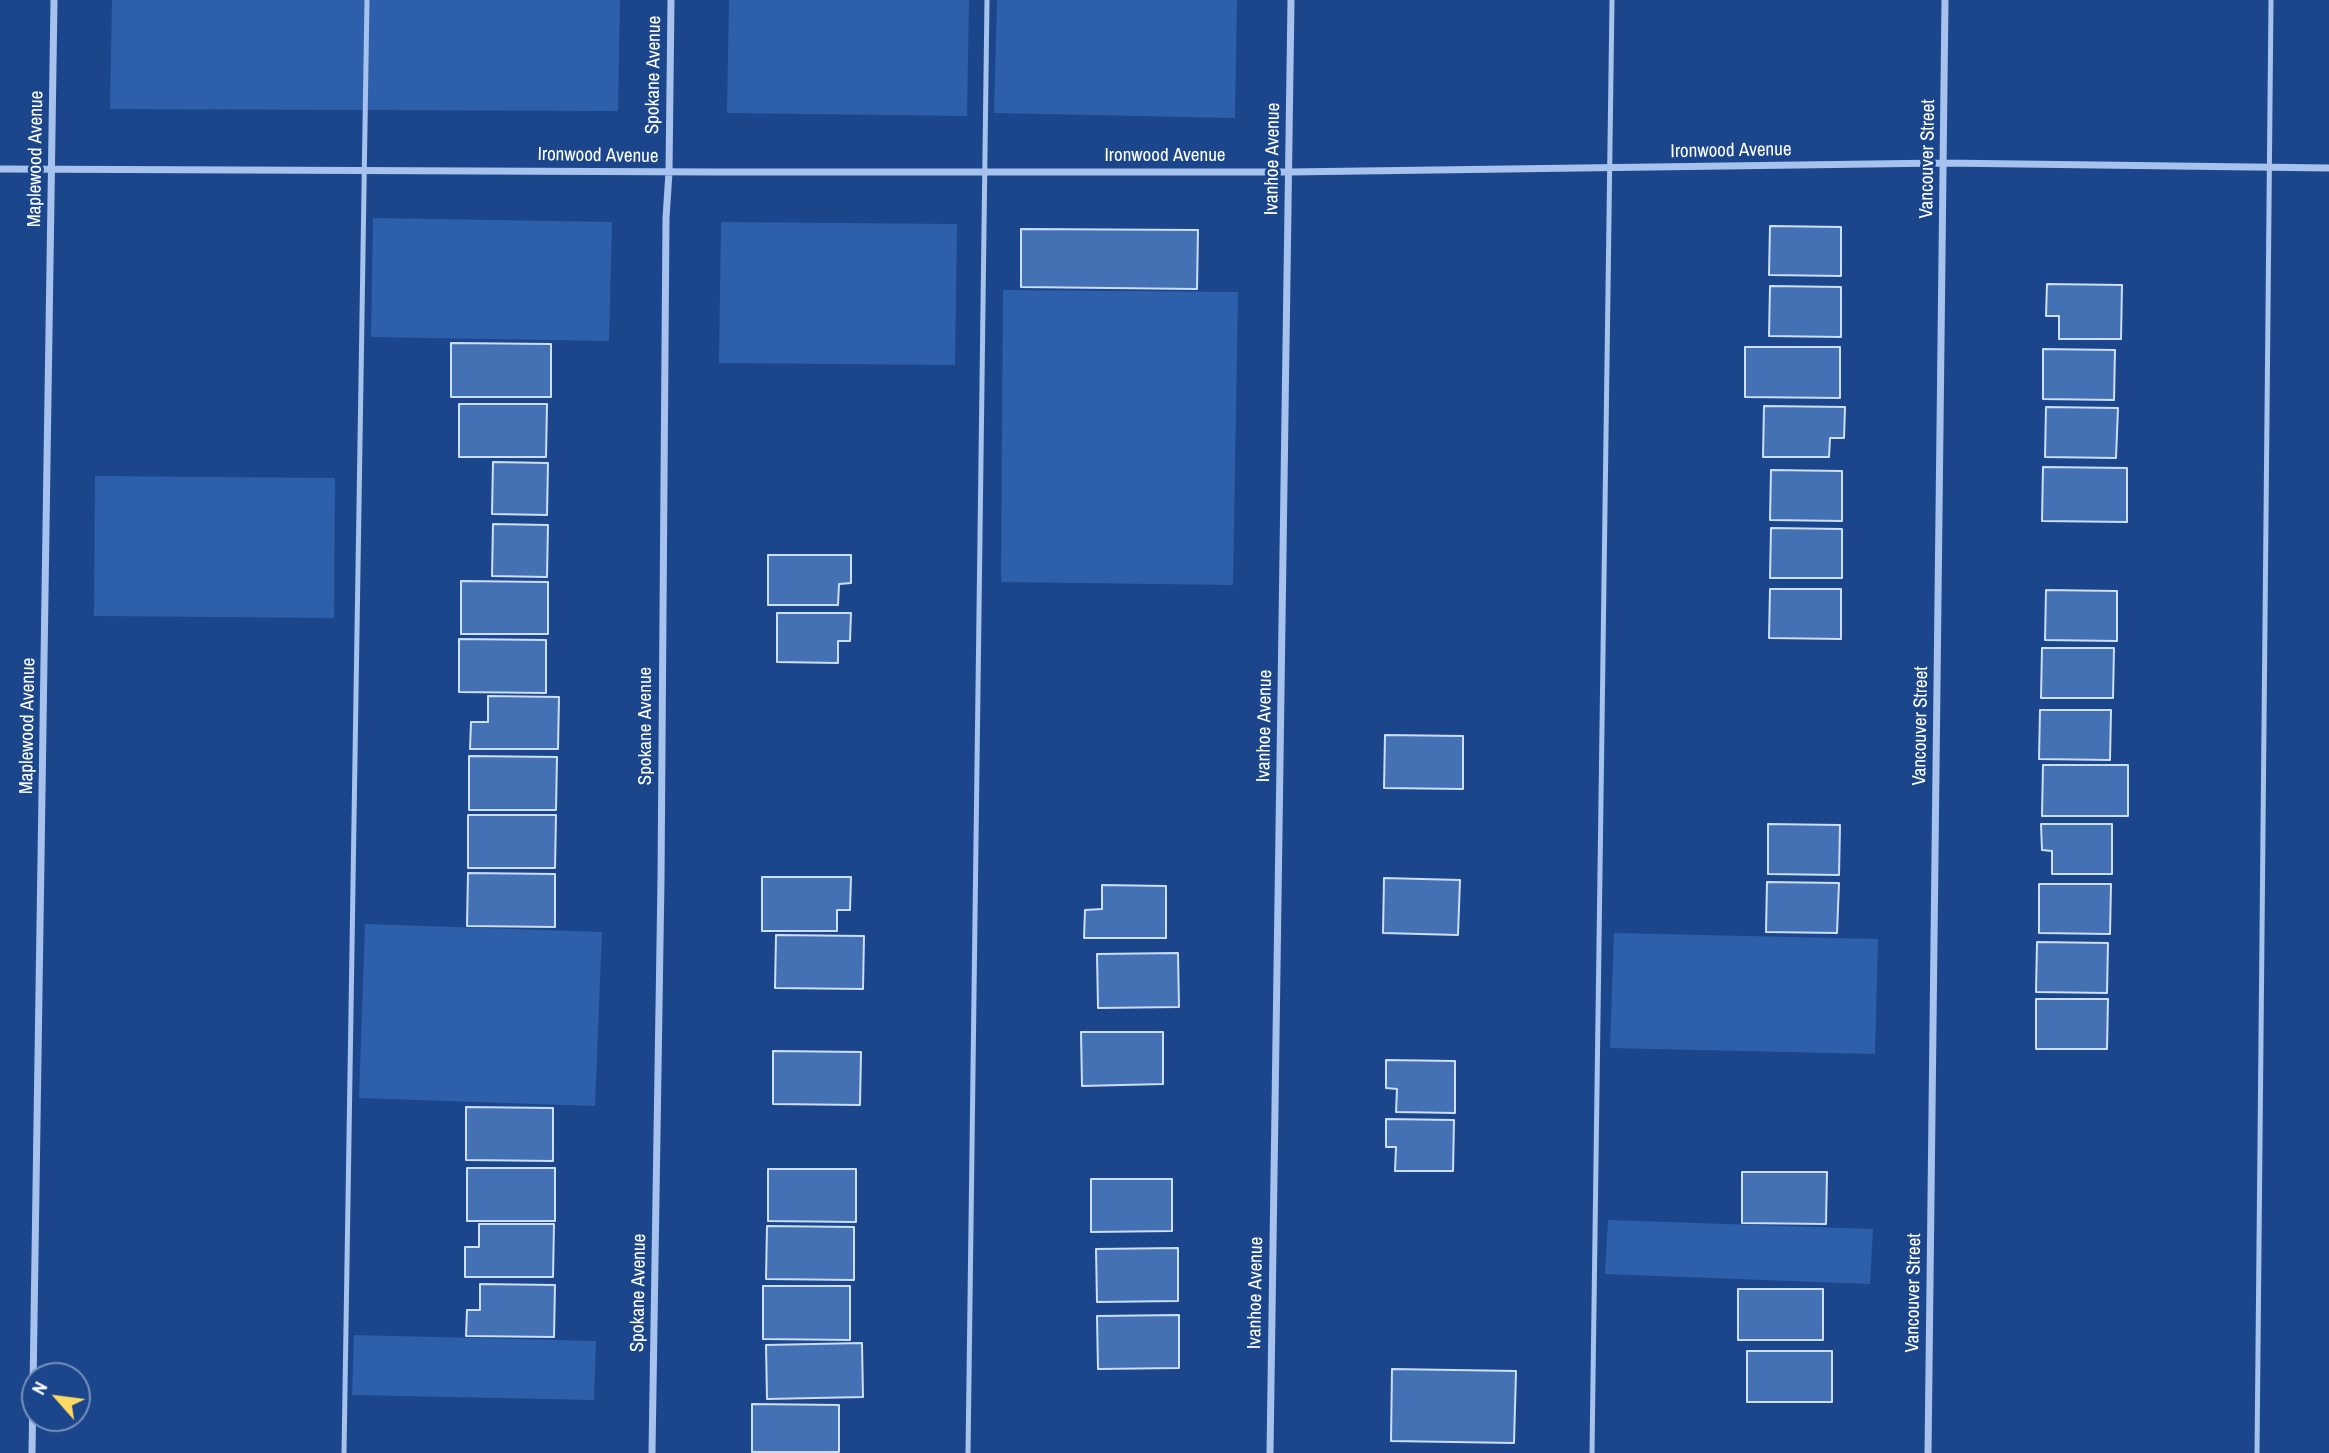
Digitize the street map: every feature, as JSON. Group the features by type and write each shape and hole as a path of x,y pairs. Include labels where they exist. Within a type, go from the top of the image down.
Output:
{"street":[{"name":"Maplewood Avenue","path":"32,1453 54,0"},
{"name":"Spokane Avenue","path":"652,1453 661,852 666,218 671,0"},
{"name":"Ivanhoe Avenue","path":"1270,1453 1292,0"},
{"name":"Vancouver Street","path":"1928,1453 1945,0"},
{"name":"Ironwood Avenue","path":"0,169 1289,172 1944,163 2329,168"}],"lane":[{"path":"344,1453 368,0"},
{"path":"968,1453 987,0"},
{"path":"1592,1453 1612,0"},
{"path":"2257,1453 2271,0"}],"shaded area":[{"path":"112,0 620,0 618,111 110,109"},
{"path":"729,0 969,0 967,116 727,113"},
{"path":"997,0 1237,0 1235,118 994,113"},
{"path":"373,218 612,222 609,341 371,337"},
{"path":"721,222 957,224 955,365 719,363"},
{"path":"1003,290 1238,292 1233,585 1001,582"},
{"path":"95,476 335,478 334,618 94,616"},
{"path":"365,924 602,932 595,1106 359,1098"},
{"path":"1614,933 1878,939 1875,1054 1610,1048"},
{"path":"1608,1220 1873,1229 1870,1284 1605,1274"},
{"path":"354,1335 596,1341 594,1400 352,1395"}],"building":[{"path":"1770,226 1841,227 1841,276 1769,275"},
{"path":"1021,229 1198,230 1197,289 1021,287"},
{"path":"2047,284 2122,285 2121,339 2059,339 2059,316 2046,316"},
{"path":"1770,286 1841,287 1841,337 1769,336"},
{"path":"451,343 551,344 551,397 451,397"},
{"path":"1745,347 1840,347 1840,398 1745,397"},
{"path":"2043,349 2115,350 2114,400 2043,399"},
{"path":"459,404 547,404 546,457 459,457"},
{"path":"1764,406 1845,407 1844,438 1830,438 1829,457 1763,457"},
{"path":"2046,407 2118,408 2116,458 2045,457"},
{"path":"493,462 548,463 547,515 492,514"},
{"path":"2043,467 2127,468 2127,522 2042,521"},
{"path":"1771,470 1842,471 1842,521 1770,520"},
{"path":"493,524 548,525 547,577 492,576"},
{"path":"1771,528 1842,529 1842,578 1770,578"},
{"path":"768,555 851,555 851,583 839,584 838,605 768,605"},
{"path":"461,581 548,582 548,634 461,634"},
{"path":"1770,589 1841,589 1841,639 1769,638"},
{"path":"2046,590 2117,591 2117,641 2045,640"},
{"path":"777,613 851,613 850,641 838,641 838,663 777,662"},
{"path":"459,639 546,640 546,693 459,692"},
{"path":"2042,648 2114,648 2113,698 2041,698"},
{"path":"488,696 559,697 558,749 470,749 471,722 488,722"},
{"path":"2040,710 2111,710 2110,760 2039,759"},
{"path":"1385,735 1463,736 1463,789 1384,788"},
{"path":"469,756 557,757 556,810 469,810"},
{"path":"2043,765 2128,765 2128,816 2042,816"},
{"path":"468,815 556,815 555,868 468,868"},
{"path":"1768,824 1840,825 1839,875 1768,874"},
{"path":"2041,824 2112,824 2112,874 2052,874 2052,851 2042,850"},
{"path":"468,873 555,874 555,927 467,926"},
{"path":"762,877 851,877 850,910 837,910 837,931 762,931"},
{"path":"1384,878 1460,880 1458,935 1383,933"},
{"path":"1767,882 1839,883 1837,933 1766,932"},
{"path":"2039,884 2111,884 2110,934 2039,933"},
{"path":"1102,885 1166,886 1166,938 1084,938 1085,910 1102,909"},
{"path":"776,935 864,936 863,989 775,988"},
{"path":"2037,942 2108,943 2107,993 2036,992"},
{"path":"1178,953 1179,1007 1098,1008 1097,954"},
{"path":"2036,999 2108,999 2107,1049 2036,1049"},
{"path":"1081,1032 1163,1032 1163,1084 1082,1086"},
{"path":"773,1051 861,1052 860,1105 773,1104"},
{"path":"1386,1060 1455,1061 1455,1113 1396,1112 1397,1089 1386,1088"},
{"path":"466,1107 553,1108 553,1161 466,1160"},
{"path":"1386,1119 1454,1120 1453,1171 1395,1171 1396,1147 1386,1147"},
{"path":"467,1168 555,1168 555,1221 467,1221"},
{"path":"768,1169 856,1169 856,1222 768,1221"},
{"path":"1742,1172 1827,1172 1826,1224 1742,1223"},
{"path":"1091,1179 1172,1179 1172,1231 1091,1232"},
{"path":"479,1224 554,1224 553,1277 465,1277 465,1247 479,1247"},
{"path":"767,1226 854,1227 854,1280 766,1279"},
{"path":"1178,1248 1178,1301 1097,1302 1096,1249"},
{"path":"480,1284 555,1285 554,1337 466,1336 467,1310 480,1310"},
{"path":"763,1286 850,1286 850,1340 763,1339"},
{"path":"1738,1289 1823,1289 1823,1340 1738,1340"},
{"path":"1179,1315 1179,1368 1098,1369 1097,1316"},
{"path":"862,1343 863,1397 767,1399 766,1345"},
{"path":"1747,1351 1832,1351 1832,1402 1747,1402"},
{"path":"1392,1369 1516,1371 1514,1443 1391,1441"},
{"path":"752,1404 839,1405 839,1452 752,1452"}]}
